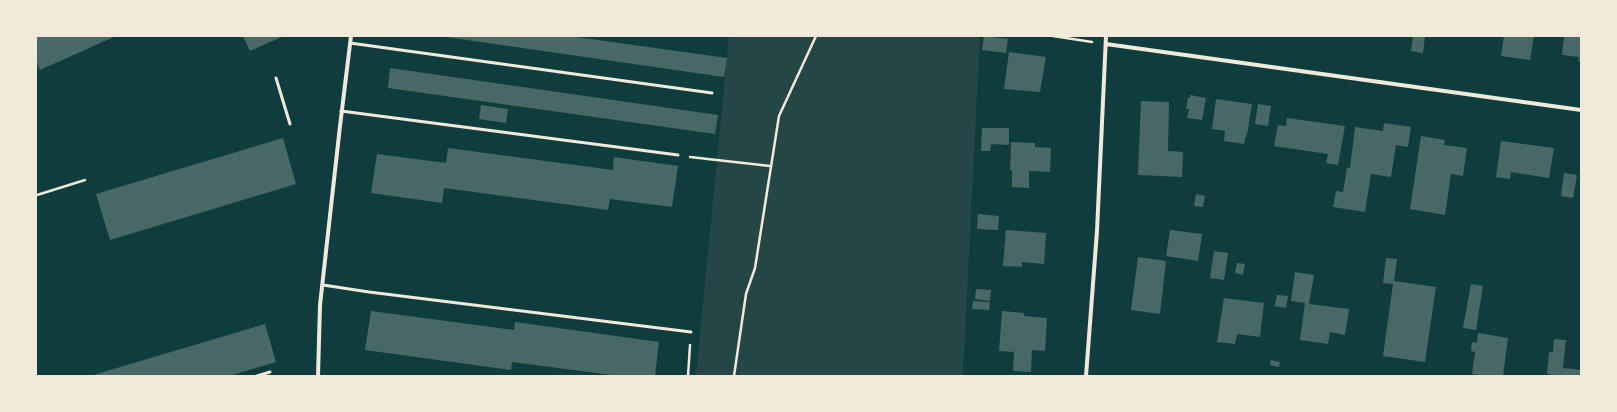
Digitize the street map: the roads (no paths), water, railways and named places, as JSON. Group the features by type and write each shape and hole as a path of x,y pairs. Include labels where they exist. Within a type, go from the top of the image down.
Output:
{"street":[{"path":"318,376 320,305 351,36"},
{"path":"1086,376 1097,231 1106,36"},
{"path":"1106,44 1581,110"}],"lane":[{"path":"350,43 712,93"},
{"path":"276,78 290,124"},
{"path":"342,111 678,155"},
{"path":"323,285 691,332"},
{"path":"257,376 270,372"}]}
